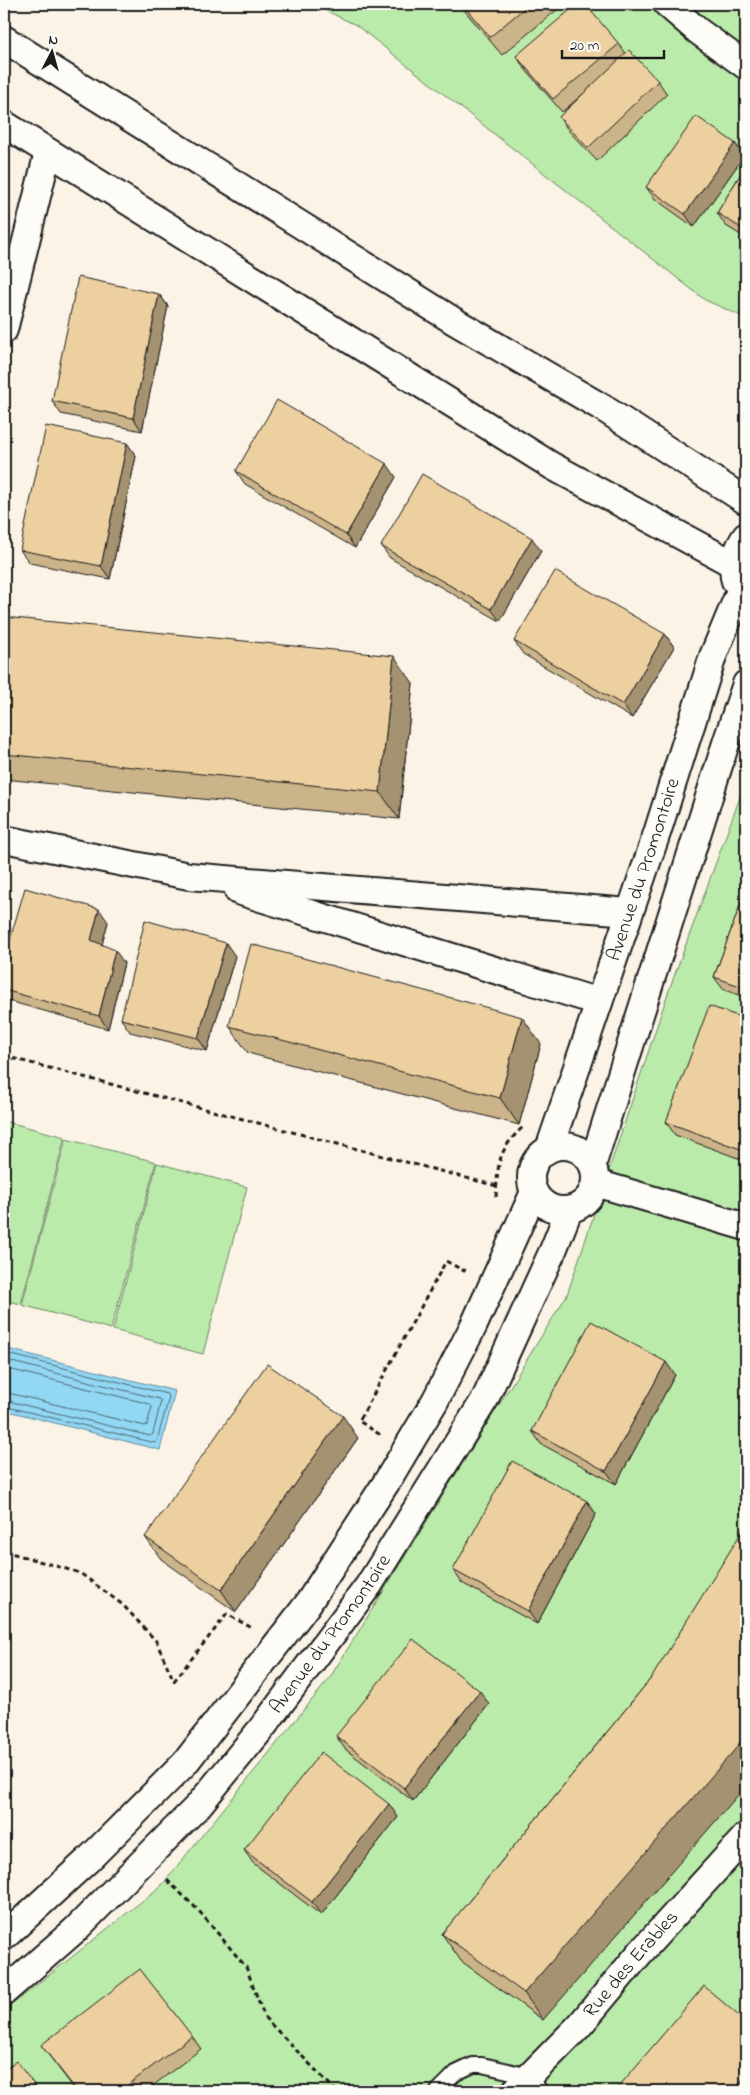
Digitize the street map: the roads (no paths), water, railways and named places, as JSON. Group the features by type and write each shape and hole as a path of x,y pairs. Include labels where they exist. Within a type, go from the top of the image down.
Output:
{"street":[{"path":"668,4 698,32 746,66"},
{"path":"4,39 454,321 603,408 746,502"},
{"path":"4,124 552,466 735,565"},
{"path":"4,330 48,152"},
{"path":"743,596 734,577 737,553 746,536"},
{"name":"Avenue du Promontoire","path":"549,1149 657,833 713,656 743,596"},
{"name":"Avenue du Promontoire","path":"594,1173 727,740 746,684"},
{"path":"4,839 189,876 599,1002"},
{"path":"189,876 629,912"},
{"path":"569,1146 587,1155 594,1173 587,1201 569,1210 558,1210 548,1207 540,1201 534,1192 531,1173 534,1163 549,1149 569,1146"},
{"path":"594,1173 746,1227"},
{"name":"Avenue du Promontoire","path":"4,1937 88,1860 185,1763 307,1605 386,1483 435,1401 474,1325 534,1192"},
{"name":"Avenue du Promontoire","path":"4,1992 74,1930 198,1806 262,1728 369,1585 485,1399 554,1248 569,1210"},
{"name":"Rue des Erables","path":"528,2086 640,1953 746,1836"}],"lane":[{"path":"438,2091 456,2073 472,2065 482,2065 528,2086"}],"water":[{"path":"4,1348 175,1391 160,1450 4,1410"}]}
